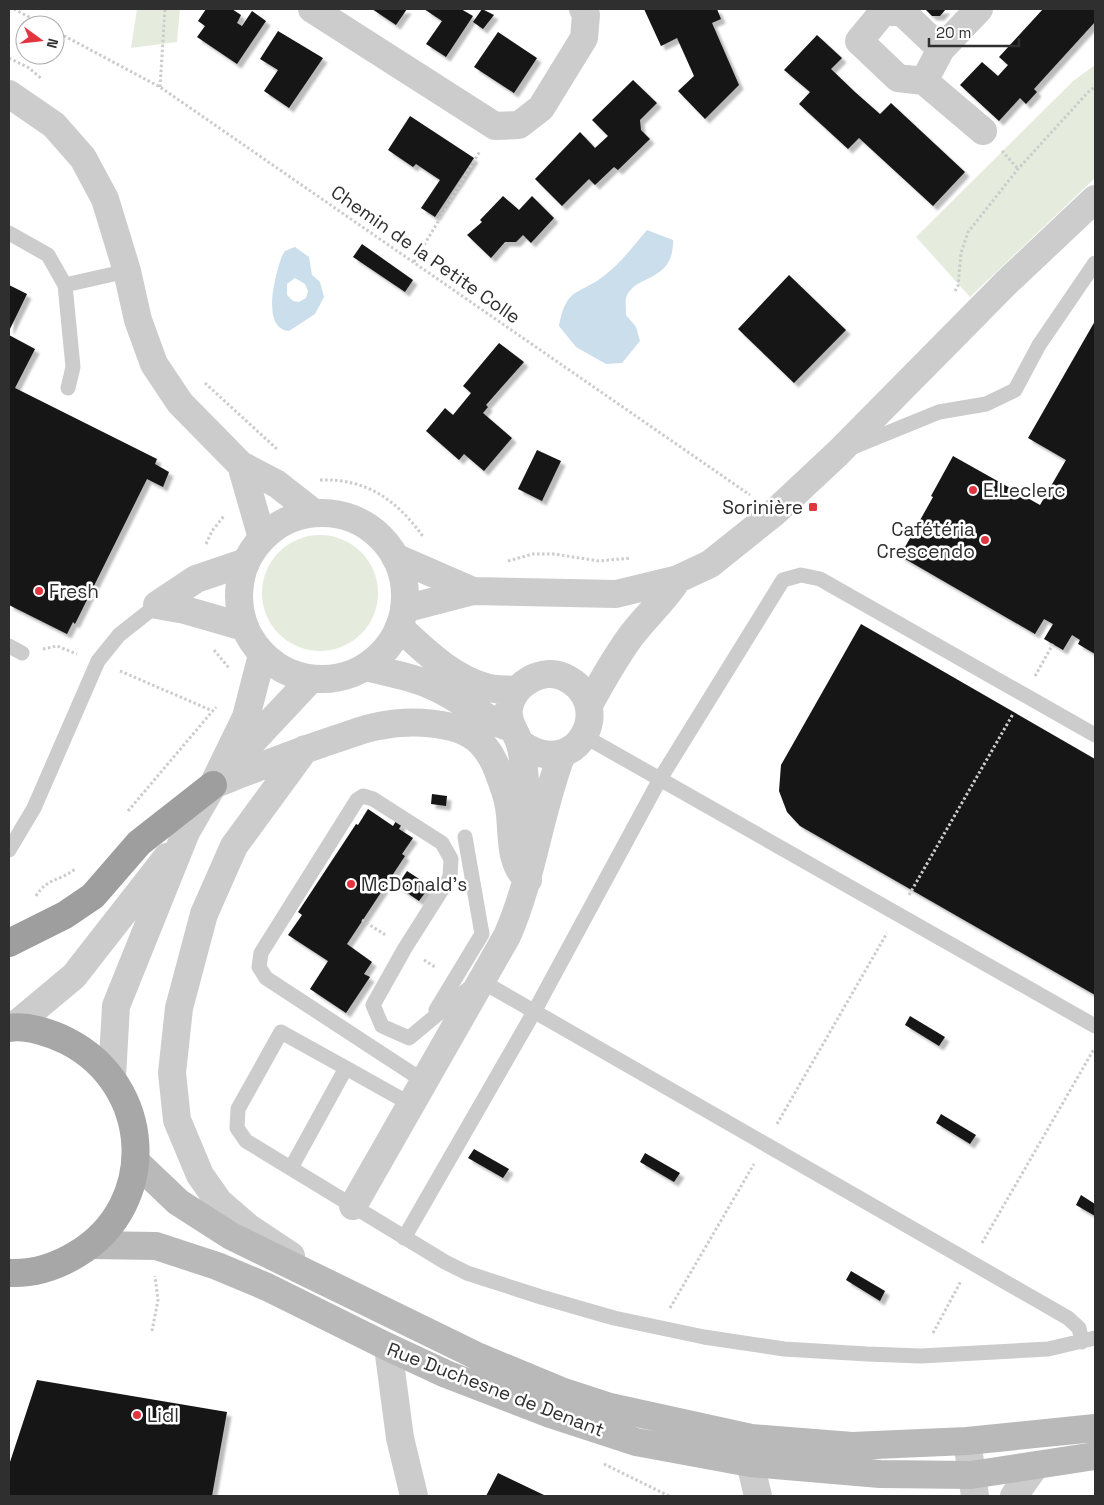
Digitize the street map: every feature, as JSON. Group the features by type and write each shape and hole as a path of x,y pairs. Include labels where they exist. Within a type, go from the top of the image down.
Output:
{"highway":[{"path":"9,943 65,915 93,896 138,843 214,785"}],"main road":[{"path":"11,1028 51,1033 85,1050 112,1077 127,1103 135,1132 136,1162 129,1193 114,1222 92,1245 60,1265 13,1277"},
{"name":"Rue Duchesne de Denant","path":"136,1162 178,1202 230,1236 479,1357 561,1391 610,1407 751,1438 852,1446 967,1441 1095,1428"},
{"name":"Rue Duchesne de Denant","path":"92,1245 156,1246 217,1266 267,1286 388,1348 446,1374 550,1414 626,1439 750,1463 880,1474 973,1486 1035,1466 1095,1456"}],"street":[{"path":"312,9 495,126 519,126 541,108 584,38 586,15 583,9"},
{"path":"924,81 941,49 979,9"},
{"path":"941,49 902,12 882,12 859,41 898,78 924,81 983,131"},
{"path":"9,94 54,125 83,158 105,199 127,271 138,320 154,364 180,403 241,465 276,484 314,513"},
{"path":"402,618 473,592 616,594 678,579 710,564 774,512 838,453 1006,283 1095,199"},
{"path":"241,465 262,538"},
{"path":"314,513 338,514 361,522 381,537 395,557 404,582 402,618 386,650 365,668 339,678 310,679 284,671 262,655 252,642 244,627 239,606 240,583 246,562 262,538 286,521 314,513"},
{"path":"395,557 473,592"},
{"path":"157,605 196,580 246,562"},
{"path":"589,705 611,664 633,634 666,598 678,579"},
{"path":"157,605 186,610 244,627"},
{"path":"402,618 423,650 456,676 490,688 517,690"},
{"path":"11,1028 74,976 186,832 214,785 246,718 262,655"},
{"path":"365,668 410,677 432,686 462,701 515,736 532,752 547,756 562,754 575,747 584,736 590,721 589,705 583,691 572,681 558,675 543,675 528,680 517,690 509,708 515,736 527,792 538,831"},
{"path":"214,785 310,679"},
{"path":"214,785 305,749 379,726 420,722 459,730 480,742 495,765 507,797 514,861 519,871 528,880"},
{"path":"305,749 234,846 204,914 179,1008 172,1073 177,1120 200,1175 220,1202 249,1228 353,1296"},
{"path":"353,1206 483,982 511,928 528,880 549,788 562,754"},
{"path":"112,1077 116,1006 186,832"},
{"path":"388,1348 400,1438 414,1496"},
{"path":"967,1441 973,1486"},
{"path":"750,1463 758,1496"},
{"path":"1014,1496 1035,1466"}],"lane":[{"path":"9,234 48,255 65,285 73,367 68,388"},
{"path":"838,453 939,412 986,404 1015,390 1039,345 1095,263"},
{"path":"65,285 127,271"},
{"path":"404,1238 534,1012 660,779 783,580 800,575 820,579 1095,735"},
{"path":"9,850 34,808 98,661 119,635 157,605"},
{"path":"584,736 1095,1026"},
{"path":"363,796 373,799 442,843 451,859 450,876 405,948 373,1005 382,1026 409,1038 468,989 483,982 1074,1322 1088,1340 1048,1349 922,1356 784,1349 659,1328 614,1318 541,1297 467,1272 404,1238 246,1141 237,1128 238,1109 281,1032 346,1068 418,1093 266,978 259,967 261,953 357,800 363,796"},
{"path":"430,1020 482,934 465,837"},
{"path":"291,1168 346,1068"}],"path":[{"path":"14,9 25,15"},
{"path":"160,87 165,9"},
{"name":"Chemin de la Petite Colle","path":"65,36 160,87 774,512"},
{"path":"9,58 29,68 43,79"},
{"path":"954,292 958,286 960,253 968,232 1018,168 1090,90 1095,87"},
{"path":"414,262 495,126"},
{"path":"204,382 283,454"},
{"path":"276,484 333,479 362,485 387,497 409,516 426,539"},
{"path":"196,580 201,554 212,530 229,510 250,495"},
{"path":"505,562 533,554 554,554 598,561 638,557"},
{"path":"198,614 210,645 231,671"},
{"path":"659,1328 1053,644"},
{"path":"124,817 221,703"},
{"path":"34,903 42,885 67,875 80,865"},
{"path":"922,1356 971,1263 1095,1047"},
{"path":"152,1331 158,1300 155,1272"}],"green space":[{"path":"137,9 180,9 177,42 131,48"},
{"path":"1095,65 1095,178 970,297 916,237 1073,81"},
{"path":"320,535 342,539 361,552 374,571 378,593 374,615 361,634 342,647 320,651 298,647 279,634 266,615 262,593 266,571 279,552 298,539"}],"water":[{"path":"647,230 673,240 672,254 661,271 630,290 626,298 626,315 636,327 640,341 622,363 606,364 576,347 559,326 562,313 570,297 596,282 611,270"},
{"path":"295,247 309,257 312,275 320,282 324,297 315,314 289,331 280,328 272,310 274,286 279,264 285,251","holes":["295,278 305,284 308,291 306,298 299,302 293,301 287,295 287,284"]}],"building":[{"path":"206,9 232,9 241,15 237,23 242,26 252,11 266,21 237,64 197,37 205,26 198,21"},
{"path":"372,9 407,9 396,25"},
{"path":"424,9 461,9 473,16 446,57 426,44 442,21"},
{"path":"482,9 494,15 483,29 473,22"},
{"path":"644,9 717,9 721,19 712,23 739,85 705,119 678,91 694,76 677,38 661,46"},
{"path":"925,9 946,9 940,16 932,16"},
{"path":"1043,9 1095,9 1095,22 1034,89 1037,92 1026,104 1020,98 999,121 960,85 982,62 998,76 1008,65 999,57"},
{"path":"278,31 323,58 289,108 264,91 278,70 260,59"},
{"path":"498,32 537,58 514,93 474,67"},
{"path":"817,35 842,58 831,69 855,92 880,114 891,103 965,172 933,206 859,138 848,149 799,104 810,92 784,70"},
{"path":"633,80 657,103 640,120 641,130 650,139 618,170 614,167 595,185 589,179 562,206 535,179 580,132 595,148 608,136 592,120"},
{"path":"410,116 474,158 435,217 421,208 440,180 416,164 413,167 388,150"},
{"path":"503,196 519,210 532,196 554,218 531,243 523,235 516,242 505,242 491,258 467,235 482,222 480,220"},
{"path":"362,244 413,280 405,292 353,257"},
{"path":"789,275 846,330 794,383 738,329"},
{"path":"9,285 27,294 9,331"},
{"name":"E.Leclerc","path":"1095,321 1095,654 1078,644 1080,640 1072,635 1063,650 1044,639 1053,624 1044,619 1035,634 900,556 933,497 931,496 953,456 1040,505 1066,460 1028,438"},
{"path":"9,335 35,349 15,388 157,459 155,464 169,472 163,487 147,479 75,624 73,622 67,634 9,605"},
{"path":"499,343 524,362 486,405 488,407 483,413 512,438 484,471 464,454 459,460 426,431 445,408 453,415 471,393 463,386"},
{"path":"537,450 561,461 542,501 518,489"},
{"path":"861,624 1095,759 1095,995 800,826 787,812 779,791 781,765"},
{"path":"432,794 447,796 446,806 431,804"},
{"name":"McDonald's","path":"368,809 393,826 396,821 402,824 399,829 413,838 402,854 405,856 347,944 372,962 364,974 370,977 346,1013 310,989 328,961 288,935 302,915 298,912"},
{"path":"407,871 430,886 419,901 397,886"},
{"path":"910,1016 945,1037 939,1046 905,1025"},
{"path":"941,1114 976,1135 970,1144 936,1123"},
{"path":"474,1149 509,1169 503,1178 468,1158"},
{"path":"645,1153 680,1173 674,1182 640,1162"},
{"path":"1081,1195 1095,1204 1095,1216 1076,1205"},
{"path":"851,1271 885,1291 880,1301 846,1280"},
{"path":"37,1380 227,1412 212,1496 9,1496 9,1465"},
{"path":"498,1473 546,1496 486,1496"}],"place":[{"name":"E.Leclerc","path":"973,490"},
{"name":"Sorinière","path":"813,507"},
{"name":"Cafétéria Crescendo","path":"985,540"},
{"name":"Fresh","path":"39,591"},
{"name":"McDonald's","path":"351,884"},
{"name":"Lidl","path":"137,1415"}]}
